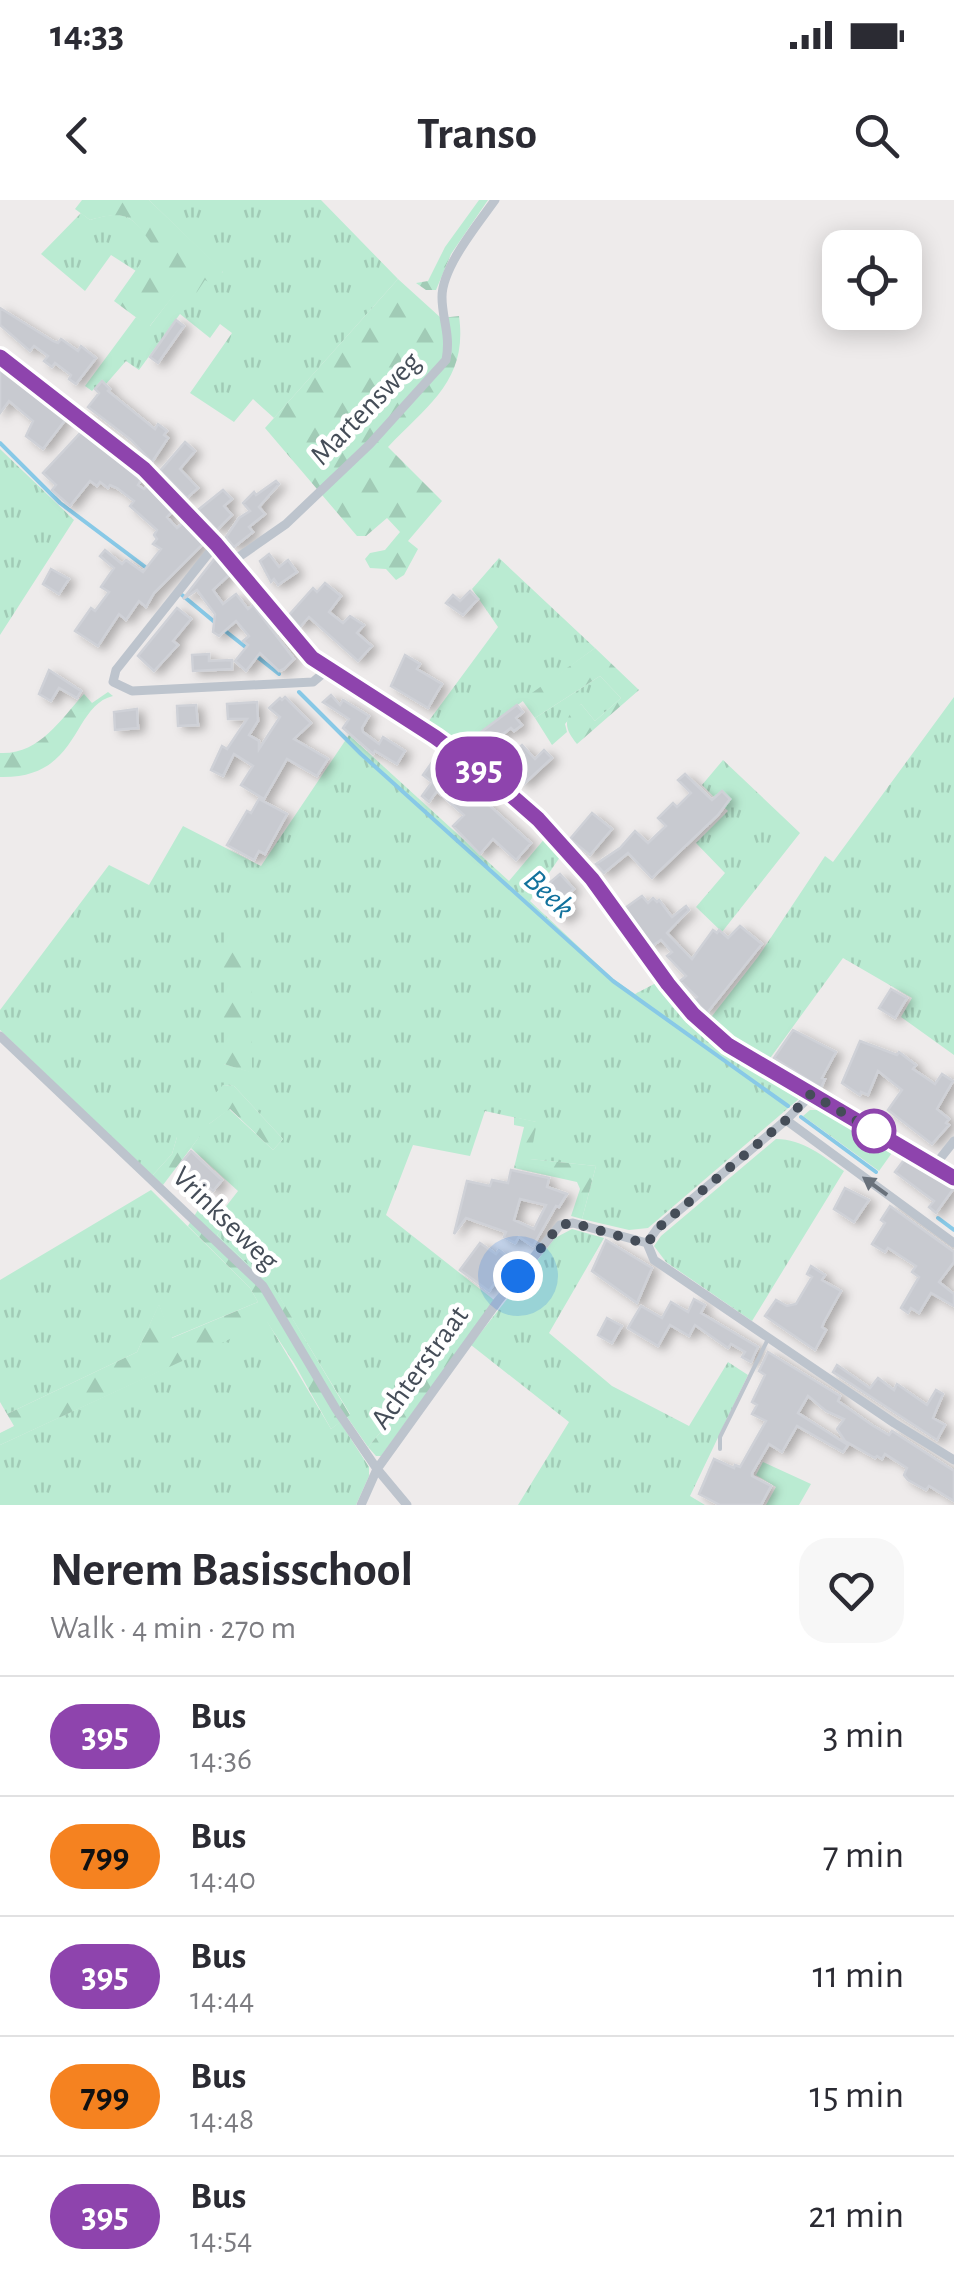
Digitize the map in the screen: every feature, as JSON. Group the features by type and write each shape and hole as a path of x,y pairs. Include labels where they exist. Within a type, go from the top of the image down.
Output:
{"street":[{"name":"Martensweg","path":"230,563 286,524 370,444 446,360 447,322 442,298 445,281 468,238 495,200"},
{"path":"0,357 129,454 216,544 299,645 327,670 435,737 538,819 592,879 693,1014 728,1045 954,1178"},
{"path":"216,544 116,670 113,682 132,690 312,682 327,670"},
{"name":"Vrinkseweg","path":"0,1036 263,1286 336,1409 407,1505"},
{"path":"647,1244 658,1228 786,1120 811,1094"},
{"path":"786,1120 954,1243"},
{"path":"935,1166 954,1141"},
{"name":"Achterstraat","path":"377,1469 498,1301 560,1225 573,1223 647,1244 654,1260 954,1460"},
{"path":"361,1505 377,1469"}],"lane":[{"path":"720,1449 720,1438 770,1336"}],"green space":[{"path":"82,200 149,200 223,271 214,285 205,280 193,298 178,290 149,327 114,301 153,246 128,218 113,215 90,220 75,209"},
{"path":"149,200 321,200 398,279 274,418 253,399 234,422 190,393 232,333 220,324 210,338 180,314 139,370 126,361 106,384 101,381 92,391 85,386 136,317 150,326 178,289 223,272"},
{"path":"479,200 488,200 451,254 436,290 426,290 416,283 428,281 445,247"},
{"path":"81,213 90,220 113,215 128,218 154,246 136,271 111,255 85,291 41,254"},
{"path":"398,279 441,318 459,316 460,338 451,374 442,389 388,447 442,501 408,541 418,549 404,575 396,580 386,569 370,568 365,559 370,553 385,550 400,532 387,518 366,536 357,536 265,428"},
{"path":"0,449 74,520 0,635"},
{"path":"499,558 595,648 462,746 428,722 498,627 472,589"},
{"path":"595,648 639,690 577,744 567,722 575,709 581,704 595,721 621,698 600,676 535,718 522,700"},
{"path":"600,676 621,698 595,721 581,704 565,724 567,732 552,745 535,718"},
{"path":"108,692 113,696 99,702 60,755 46,767 26,775 0,777 0,753 14,752 37,742 84,694 92,703"},
{"path":"954,697 954,1055 901,1017 912,998 843,958 768,1061 709,1020 758,957 825,856 833,862"},
{"path":"349,735 509,881 546,837 562,854 530,901 613,979 635,994 656,983 724,1046 800,1098 648,1228 629,1230 582,1219 596,1166 529,1159 536,1122 485,1111 470,1156 413,1145 386,1215 494,1300 476,1326 468,1319 368,1447 266,1275 262,1278 217,1235 232,1215 224,1209 238,1191 191,1148 199,1137 177,1137 172,1154 152,1176 0,1030 0,1010 109,865 149,885 183,826 261,866","holes":["224,932 251,935 251,1072 224,1064","223,1085 234,1086 283,1139 273,1150 229,1109 209,1124"]},
{"path":"723,760 800,833 722,932 696,907 725,873 696,843 728,811 702,785"},
{"path":"224,931 251,934 252,1073 224,1064"},
{"path":"223,1085 234,1086 283,1139 273,1150 230,1109 209,1124 201,1118 206,1103"},
{"path":"810,1110 822,1110 894,1150 879,1171 803,1116"},
{"path":"514,1117 537,1122 530,1159 596,1166 582,1219 571,1216 580,1189 577,1182 514,1168 524,1127 514,1125"},
{"path":"185,1129 200,1136 163,1185 152,1176 172,1154 177,1137"},
{"path":"776,1139 804,1145 844,1171 752,1321 666,1262 654,1246"},
{"path":"151,1190 250,1288 258,1302 171,1338 159,1305 137,1352 7,1414 0,1402 0,1280"},
{"path":"210,1198 232,1215 217,1235 261,1277 266,1274 350,1415 331,1429 267,1322 0,1445 0,1433 14,1426 7,1414 137,1352 159,1304 172,1338 258,1302 250,1288 188,1226"},
{"path":"572,1229 604,1238 549,1333 612,1386 689,1426 728,1362 748,1375 690,1496 705,1505 518,1505 569,1422 471,1345 555,1238"},
{"path":"469,1318 476,1326 381,1456 376,1456 368,1447"},
{"path":"267,1321 331,1429 340,1422 369,1467 356,1505 0,1505 0,1445"},
{"path":"763,1462 811,1484 799,1505 766,1505 776,1487 756,1475"}],"building":[{"path":"0,308 53,341 58,343 61,339 78,351 81,346 96,358 76,384 55,363 52,367 44,361 48,356 34,346 30,351 0,325"},
{"path":"176,320 184,326 158,363 150,357"},
{"path":"0,370 66,419 43,449 26,436 33,421 9,401 0,413"},
{"path":"102,381 108,391 155,429 158,424 167,431 164,435 168,438 152,462 88,407 99,393 95,389"},
{"path":"82,431 141,480 138,485 155,493 172,512 167,517 177,528 183,523 203,544 154,593 146,607 139,601 126,620 119,614 98,646 75,631 91,608 95,611 109,592 101,587 114,568 100,556 105,550 122,564 126,560 143,572 161,549 153,544 157,530 130,506 134,501 117,488 100,482 97,486 90,481 70,506 52,490 56,485 43,473"},
{"path":"185,442 195,451 180,469 198,488 187,498 160,471"},
{"path":"276,481 279,484 259,507 265,514 249,527 253,532 234,547 226,537 239,518 250,511 243,503 254,492 256,495"},
{"path":"223,490 232,499 224,506 232,515 217,530 198,510"},
{"path":"269,554 279,567 288,560 297,572 278,585 274,579 271,582 260,561"},
{"path":"215,558 229,575 213,590 223,604 236,594 248,609 253,605 294,659 284,669 279,671 260,653 246,671 235,661 248,645 243,641 249,636 236,621 219,636 213,632 215,614 197,590 183,599"},
{"path":"51,569 69,579 59,594 43,584"},
{"path":"325,583 341,596 329,612 343,623 350,616 364,625 357,633 372,646 358,661 309,617 300,627 289,615 313,588 317,592"},
{"path":"470,591 478,599 463,615 446,603 453,595 460,601"},
{"path":"177,608 191,619 173,641 178,645 154,671 138,656"},
{"path":"209,654 209,661 232,660 232,669 193,671 192,655"},
{"path":"405,655 420,664 417,669 442,684 428,708 391,686"},
{"path":"49,670 81,691 77,698 59,688 51,701 39,694"},
{"path":"331,695 340,705 343,700 369,716 363,732 379,744 383,737 405,751 397,764 375,751 373,754 343,728 349,719 323,702"},
{"path":"285,697 311,723 294,739 328,759 317,776 287,759 264,799 241,785 253,766 234,754 223,776 211,770 222,746 227,749 247,719 228,719 227,704 257,702 258,721 249,735 259,741 259,749 280,717 269,708"},
{"path":"196,705 198,725 178,726 177,706"},
{"path":"517,705 523,712 516,718 522,725 514,731 511,728 486,747 477,735"},
{"path":"137,709 138,728 115,730 114,712"},
{"path":"522,745 535,759 544,750 552,758 524,784 504,762"},
{"path":"433,761 459,778 531,843 516,860 493,839 480,854 453,826 464,815 437,791 429,802 422,796 432,782 423,775"},
{"path":"685,774 712,800 722,791 730,799 718,815 652,878 628,853 604,873 596,864 620,848 635,831 648,843 666,826 658,818 691,793 678,780"},
{"path":"259,799 287,814 265,854 259,851 254,860 227,845"},
{"path":"592,813 612,829 590,855 570,839"},
{"path":"560,874 574,889 564,898 574,909 563,919 546,901 556,892 548,884"},
{"path":"642,896 648,903 653,898 659,900 672,917 686,906 689,910 667,933 692,959 713,930 728,938 740,926 762,944 707,1013 680,981 686,976 667,956 672,952 661,940 652,946 625,908"},
{"path":"891,989 907,998 895,1018 879,1008"},
{"path":"793,1030 836,1052 821,1088 774,1058"},
{"path":"860,1041 897,1055 899,1052 916,1065 913,1069 935,1084 942,1074 953,1081 937,1109 949,1119 949,1125 932,1144 888,1110 902,1090 878,1071 868,1095 860,1095 842,1083"},
{"path":"191,1151 222,1180 213,1191 182,1162"},
{"path":"904,1160 954,1188 936,1213 929,1207 934,1201 895,1172"},
{"path":"511,1170 549,1178 547,1187 567,1194 533,1246 519,1237 515,1243 504,1237 506,1232 466,1218 454,1234 467,1181 490,1186 492,1180 508,1183","holes":["520,1199 546,1205 534,1229 514,1220"]},
{"path":"845,1188 869,1200 854,1222 834,1209"},
{"path":"890,1206 954,1252 954,1262 939,1282 954,1294 954,1306 931,1293 919,1313 901,1308 919,1277 912,1272 916,1266 888,1248 885,1252 872,1244"},
{"path":"606,1240 652,1268 637,1303 592,1271"},
{"path":"480,1243 508,1257 504,1262 508,1265 489,1291 460,1270"},
{"path":"811,1266 825,1275 822,1280 841,1291 824,1322 822,1327 826,1330 815,1350 765,1316 776,1300 787,1306 796,1304 812,1277 807,1274"},
{"path":"694,1299 705,1305 701,1313 758,1347 751,1362 742,1357 745,1352 731,1344 728,1348 695,1325 689,1336 670,1325 658,1346 628,1328 641,1306 662,1318 671,1302 688,1312"},
{"path":"607,1318 622,1326 612,1343 598,1335"},
{"path":"768,1352 840,1396 838,1401 872,1425 889,1435 892,1431 954,1471 954,1501 929,1486 926,1490 908,1480 904,1475 907,1468 885,1454 882,1459 875,1458 845,1441 837,1429 844,1419 808,1396 798,1413 848,1445 843,1452 797,1426 782,1452 769,1444 752,1473 771,1486 761,1505 720,1505 699,1494 714,1459 740,1467 766,1421 752,1414 757,1405 752,1402 765,1375 759,1371"},
{"path":"837,1365 870,1388 878,1378 894,1390 897,1384 927,1405 936,1390 943,1394 933,1418 945,1425 937,1440 833,1372"}],"waterway":[{"name":"Beek","path":"0,443 60,503 148,569"},
{"name":"Beek","path":"182,595 217,624"},
{"name":"Beek","path":"224,630 248,649"},
{"name":"Beek","path":"255,655 279,674"},
{"name":"Beek","path":"299,692 361,754 613,981 788,1106"},
{"name":"Beek","path":"801,1117 876,1172"},
{"name":"Beek","path":"938,1218 954,1230"}],"bus line":[{"name":"395","path":"0,357 129,454 216,544 312,658 435,737 538,819 592,879 693,1014 728,1045 954,1178"}],"route":[{"path":"518,1276 560,1225 573,1223 601,1229 647,1244 658,1228 786,1120 811,1094 874,1131"}]}
